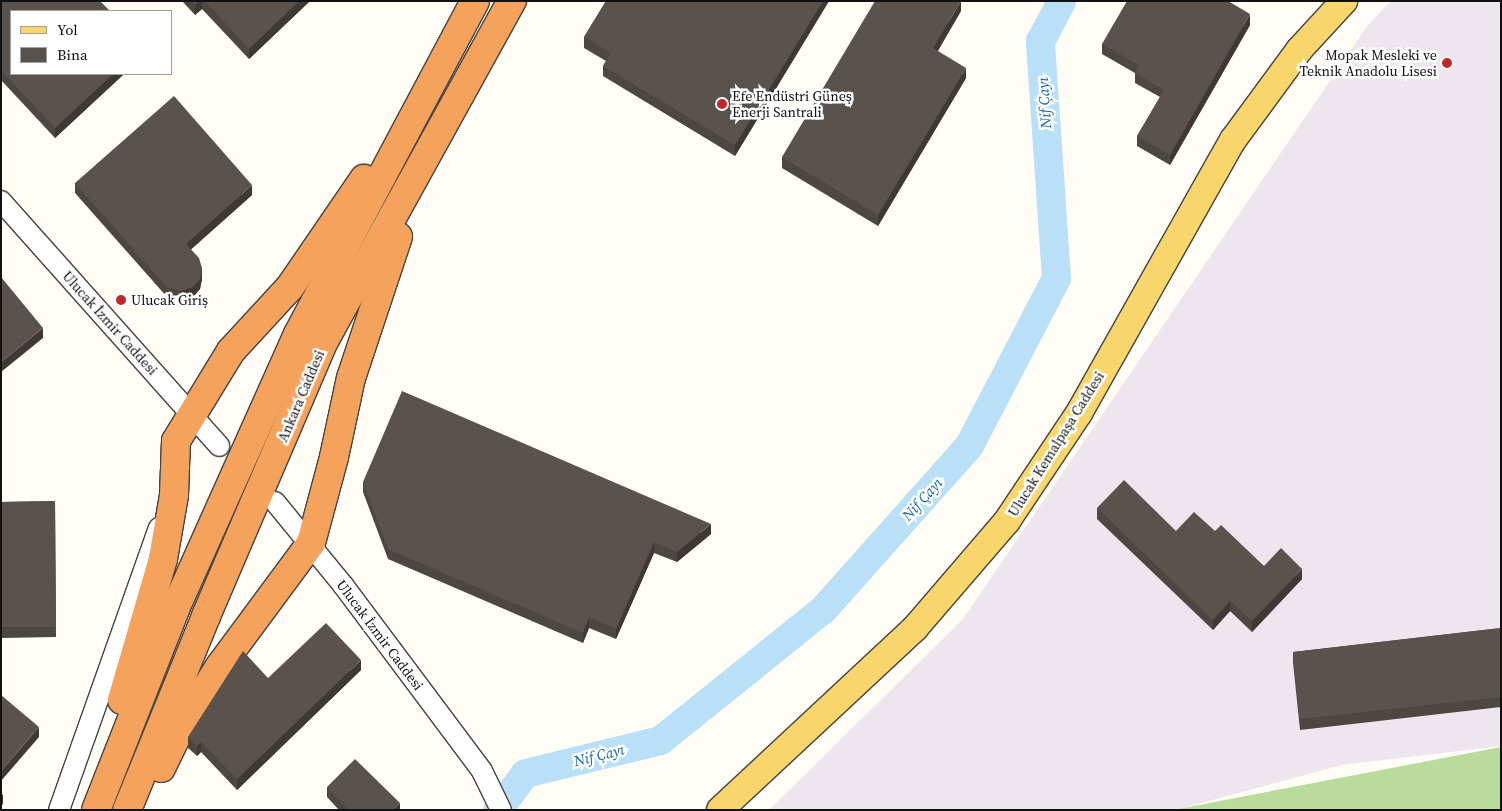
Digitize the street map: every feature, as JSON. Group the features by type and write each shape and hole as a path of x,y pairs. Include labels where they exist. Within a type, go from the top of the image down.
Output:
{"highway":[{"name":"Ankara Caddesi","path":"96,810 175,609 298,334 475,1"},
{"name":"Ankara Caddesi","path":"127,810 206,616 324,341 512,1"},
{"path":"90,810 163,559 174,494 176,441 230,351 290,287 440,68"},
{"path":"140,810 177,736 220,666 311,543 334,457 351,378 390,254 451,112"}],"main road":[{"name":"Ulucak Kemalpaşa Caddesi","path":"720,810 915,628 1007,521 1079,413 1234,140 1299,50 1344,1"}],"street":[{"name":"Ulucak İzmir Caddesi","path":"1,201 219,446"},
{"path":"59,810 102,694 154,540 174,494"},
{"name":"Ulucak İzmir Caddesi","path":"275,502 311,543 482,771 501,810"}],"shaded area":[{"path":"1391,1 1501,1 1501,746 1342,765 1176,810 769,810 963,619 1368,25"}],"green space":[{"path":"1501,747 1501,810 1173,810"}],"building":[{"path":"1,1 100,1 109,10 10,10 10,75 112,75 55,128 1,70"},
{"path":"205,1 299,1 249,49"},
{"name":"Efe Endüstri Güneş Enerji Santrali","path":"606,1 823,1 735,145 603,66 611,53 584,37"},
{"path":"875,1 961,1 933,48 966,68 878,215 782,157"},
{"path":"1127,1 1228,1 1250,14 1170,155 1137,136 1164,90 1135,73 1139,65 1102,44"},
{"path":"174,96 252,185 186,244 199,258 202,268 200,279 193,287 180,291 167,287 75,183"},
{"path":"1,277 43,328 1,362"},
{"path":"402,391 711,524 677,552 654,542 616,629 589,617 583,633 388,549 363,482"},
{"path":"1124,480 1176,531 1194,512 1215,531 1221,525 1264,566 1281,548 1302,569 1252,621 1230,601 1213,620 1097,508"},
{"path":"55,501 56,627 1,627 1,502"},
{"path":"326,623 361,660 237,779 201,742 197,746 188,737 243,651 268,678"},
{"path":"1501,628 1501,697 1300,719 1293,652"},
{"path":"1,695 39,727 1,771"},
{"path":"355,759 400,803 393,810 349,810 327,787"}],"waterway":[{"name":"Nif Çayı","path":"497,810 525,773 660,740 823,609 969,445 1056,278 1040,41 1061,1"}],"place":[{"name":"Mopak Mesleki ve Teknik Anadolu Lisesi","path":"1447,63"},
{"name":"Efe Endüstri Güneş Enerji Santrali","path":"722,104"},
{"name":"Ulucak Giriş","path":"121,300"}]}
